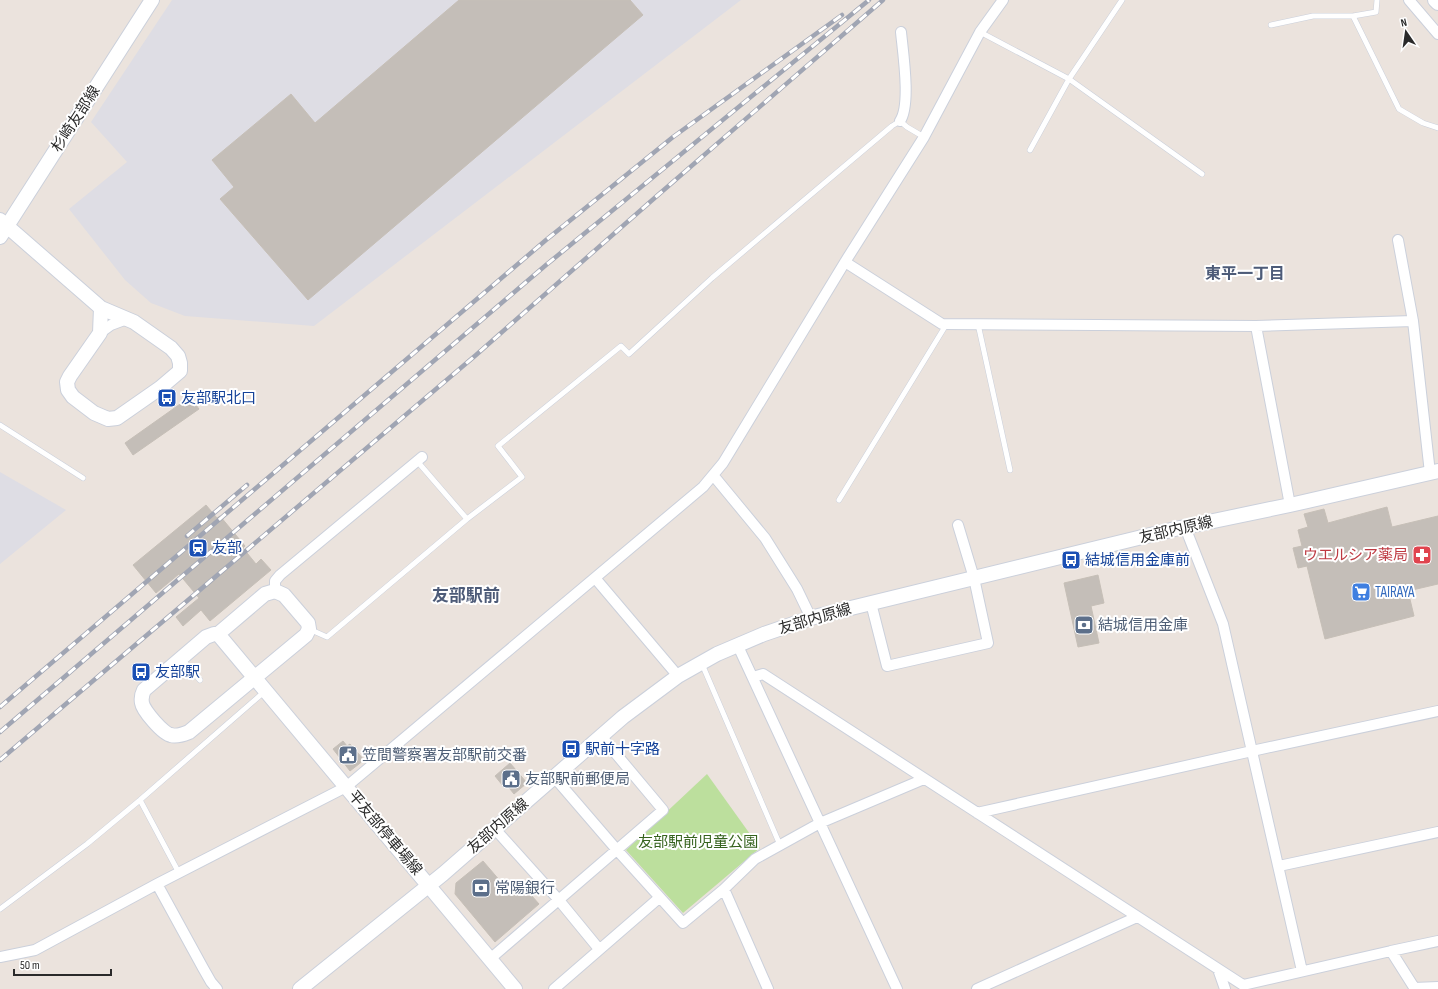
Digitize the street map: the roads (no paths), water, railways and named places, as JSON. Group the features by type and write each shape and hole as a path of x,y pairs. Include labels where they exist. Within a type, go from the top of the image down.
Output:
{"main road":[{"name":"杉崎友部線","path":"2,228 152,0"},
{"path":"1435,0 1438,3"},
{"path":"2,228 101,308 134,322 171,348 178,356 180,371 160,388 117,418 108,419 94,413 73,397 68,390 67,382 100,333 101,308"},
{"name":"友部内原線","path":"300,989 429,885 646,699 678,676 737,644 811,618 871,603 1185,527 1434,472"},
{"path":"275,591 284,595 308,624 309,629 306,635 190,732 183,735 170,735 165,733 144,709 141,695 149,685 206,637 218,634 265,594 275,591"},
{"name":"平友部停車場線","path":"218,634 515,989"}],"street":[{"path":"0,957 35,950 157,884 346,787 703,486 723,463 845,262 924,138 980,32 1003,0"},
{"path":"1409,0 1438,34"},
{"path":"900,121 904,115 906,101 901,32"},
{"path":"1398,240 1413,321 1434,472"},
{"path":"845,262 942,324 1256,326 1413,321"},
{"path":"100,333 111,325 127,319"},
{"path":"1256,326 1290,505"},
{"path":"275,591 275,581 280,575 419,458"},
{"path":"713,475 765,538 797,590 811,618"},
{"path":"871,603 887,666 988,643 974,578 958,525"},
{"path":"1185,527 1223,624 1302,971"},
{"path":"595,578 678,676"},
{"path":"737,644 897,989"},
{"path":"753,677 763,674 1243,985"},
{"path":"977,813 1438,711"},
{"path":"490,959 663,810 601,736"},
{"path":"555,778 659,898 683,923 724,889 755,859 820,823 924,779"},
{"path":"494,829 558,899 599,949"},
{"path":"1279,866 1438,832"},
{"path":"157,884 203,968 217,989"},
{"path":"724,889 768,989"},
{"path":"554,989 659,898"},
{"path":"977,989 1137,917"},
{"path":"1218,969 1226,989 1391,950 1438,941"},
{"path":"1391,950 1414,989 1438,987"}],"lane":[{"path":"1030,150 1069,79 1122,0"},
{"path":"1271,25 1313,16 1353,16 1376,12 1377,0"},
{"path":"1353,16 1399,109 1423,124 1438,128"},
{"path":"980,32 1069,79 1202,174"},
{"path":"309,629 327,637 467,519 522,477 498,446 621,346 629,354 712,278 892,126 900,121 924,138"},
{"path":"839,500 946,324"},
{"path":"978,324 1010,470"},
{"path":"0,425 83,478"},
{"path":"419,458 467,519"},
{"path":"181,658 200,680"},
{"path":"701,663 780,845"},
{"path":"0,909 87,844 265,691"},
{"path":"140,800 180,873"}],"railway":[{"path":"0,732 546,265 869,0"},
{"path":"0,760 476,355 883,0"},
{"path":"0,707 546,240 673,137 842,15"},
{"path":"187,536 247,485"}],"place":[{"name":"友部駅北口","path":"167,398"},
{"name":"友部","path":"198,548"},
{"name":"ウエルシア薬局","path":"1422,555"},
{"name":"結城信用金庫前","path":"1071,560"},
{"name":"TAIRAYA","path":"1361,592"},
{"name":"結城信用金庫","path":"1084,625"},
{"name":"友部駅","path":"141,672"},
{"name":"駅前十字路","path":"571,749"},
{"name":"笠間警察署友部駅前交番","path":"348,755"},
{"name":"友部駅前郵便局","path":"511,779"},
{"name":"常陽銀行","path":"481,888"}],"district":[{"name":"東平一丁目","path":"1245,274"},
{"name":"友部駅前","path":"466,596"}],"park label":[{"name":"友部駅前児童公園","path":"698,842"}]}
